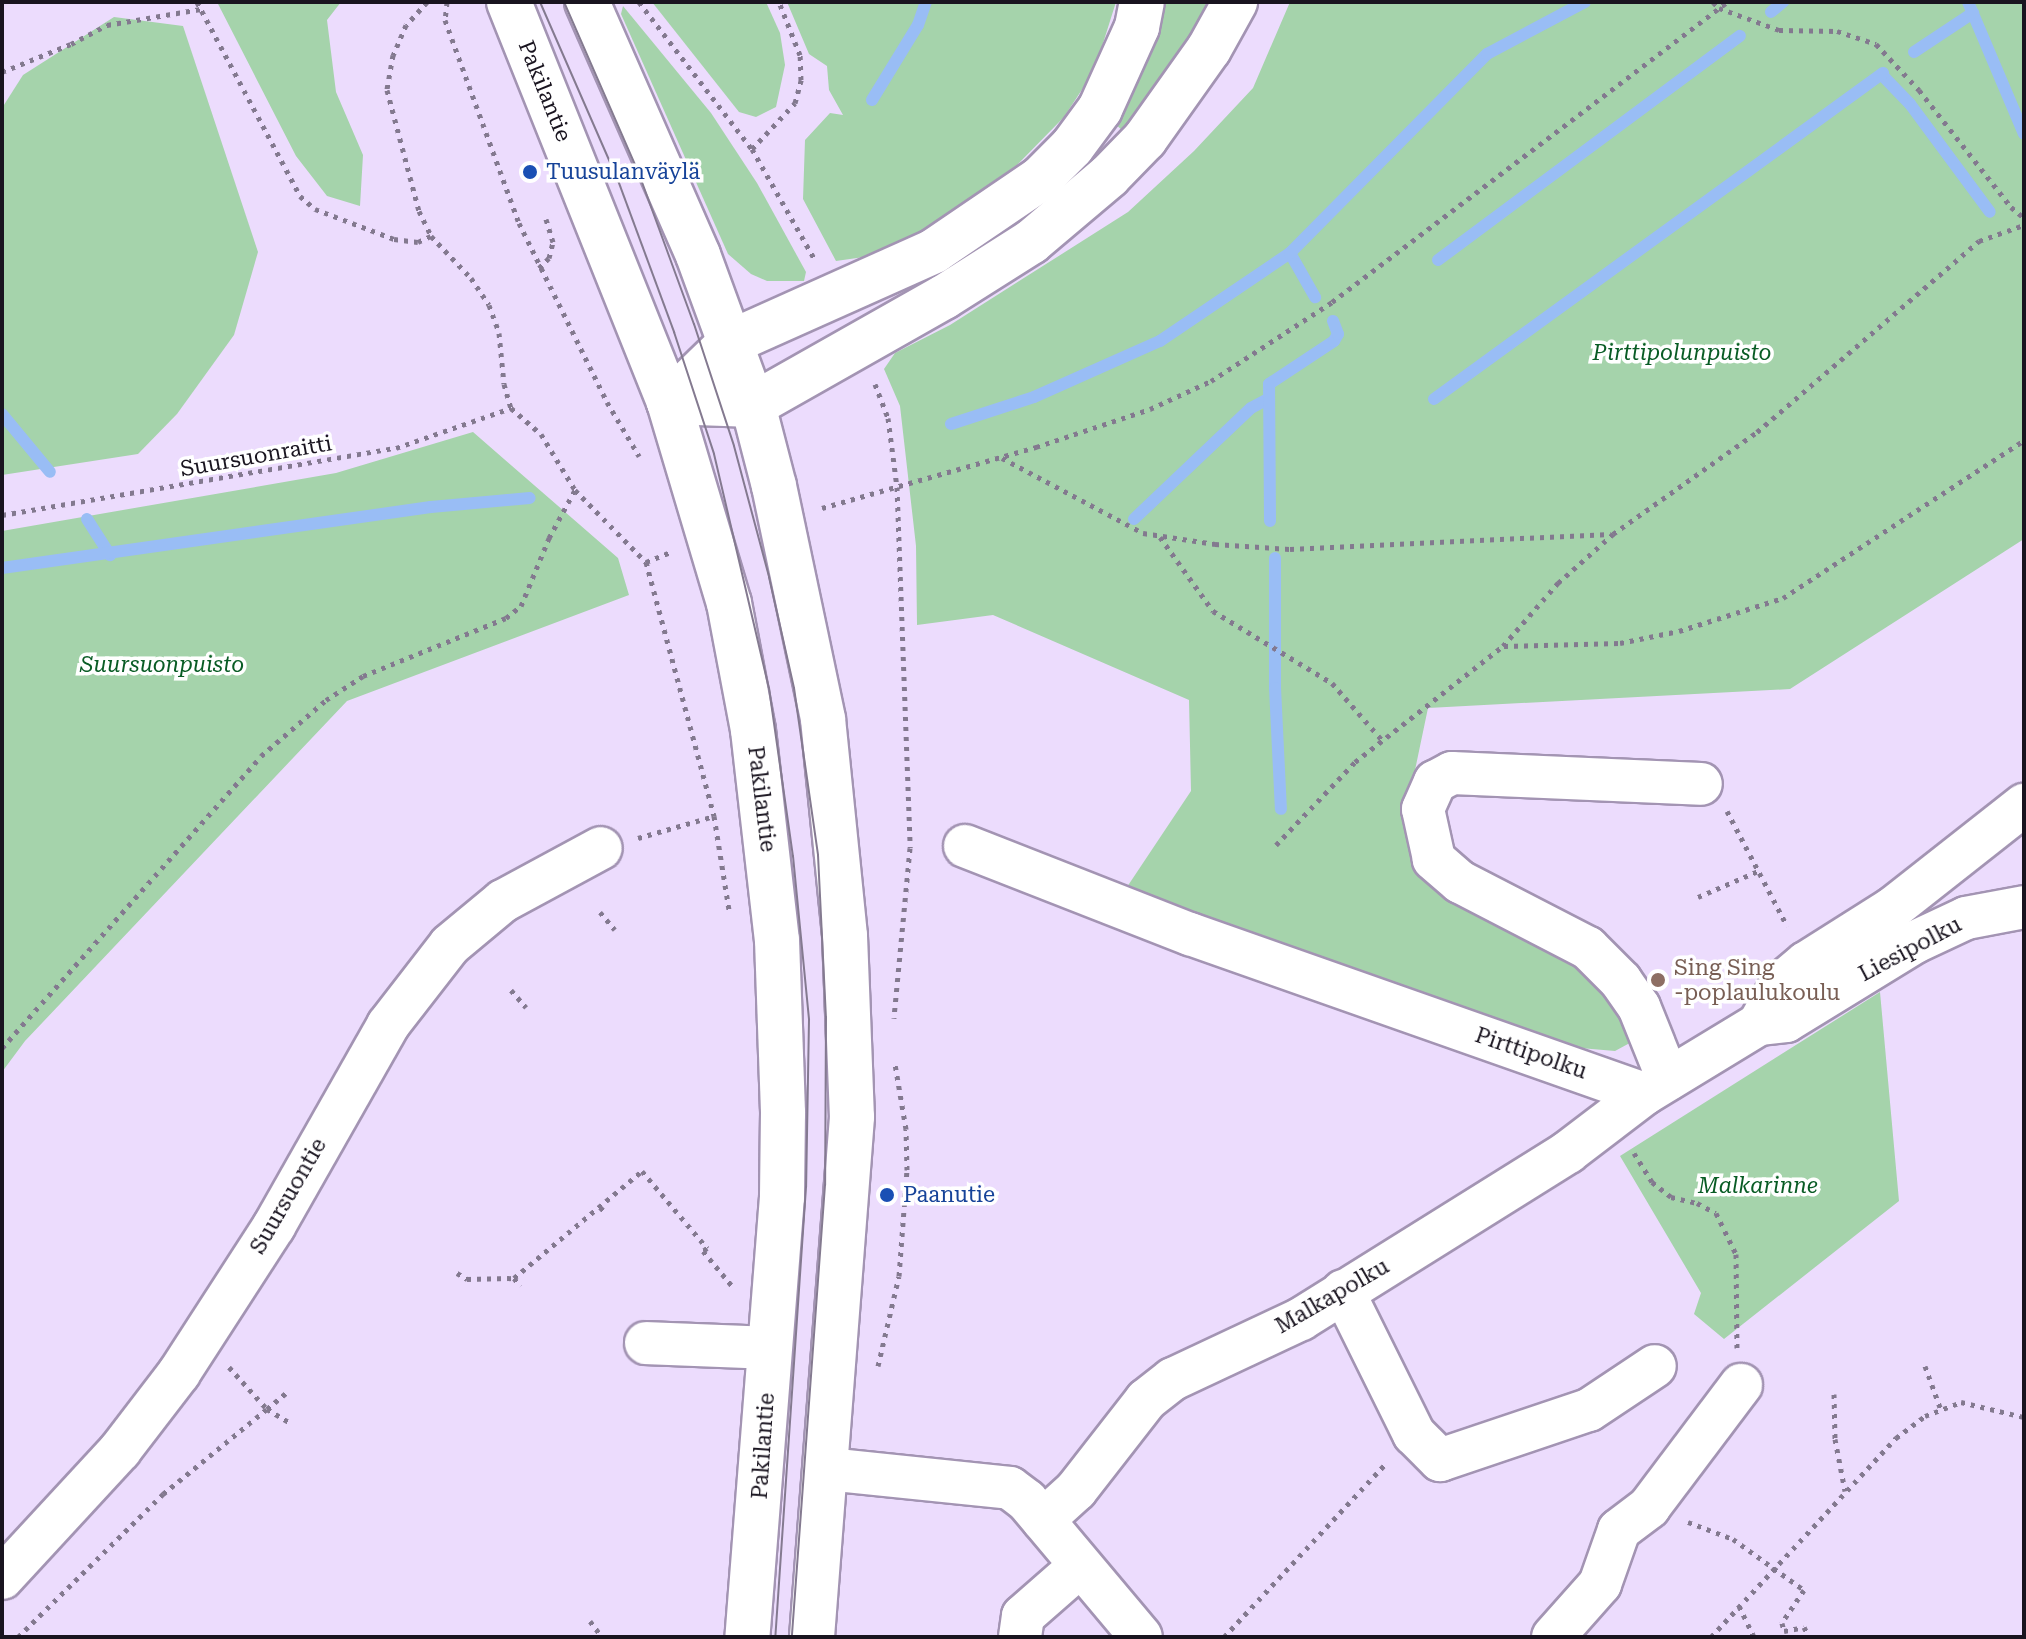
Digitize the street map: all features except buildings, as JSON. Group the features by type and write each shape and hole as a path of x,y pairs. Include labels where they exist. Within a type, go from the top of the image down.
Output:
{"main road":[{"name":"Pakilantie","path":"509,2 669,402 729,603 753,730 777,940 783,1113 782,1197 747,1637"},
{"path":"587,2 698,255 753,405 788,546 823,719 845,936 852,1117 812,1637"},
{"path":"669,402 731,342 934,251 1040,179 1072,147 1100,109 1137,27 1142,2"},
{"path":"669,402 753,405 994,267 1067,214 1145,139 1209,49 1235,2"}],"street":[{"path":"1701,784 1452,773 1435,782 1423,809 1434,859 1460,882 1588,948 1621,981 1639,1007 1656,1086 1759,1024 1782,983 1806,963 1893,908 2024,805"},
{"name":"Pirttipolku","path":"965,846 1190,934 1656,1086"},
{"name":"Suursuontie","path":"2,1578 120,1450 197,1344 274,1226 388,1025 450,945 503,901 601,848"},
{"name":"Liesipolku","path":"1759,1024 1786,1021 1915,942 1966,918 2024,907"},
{"name":"Malkapolku","path":"1043,1520 1076,1490 1146,1400 1173,1379 1301,1319 1568,1152 1656,1086"},
{"path":"1343,1291 1414,1434 1440,1460 1589,1410 1655,1366"},
{"path":"646,1343 770,1348"},
{"path":"1553,1637 1600,1584 1619,1530 1649,1507 1741,1385"},
{"path":"827,1469 1010,1488 1027,1501 1079,1567 1141,1637"},
{"path":"1020,1637 1023,1616 1079,1567"}],"path":[{"path":"197,2 300,196 315,209 394,239 418,242 431,236"},
{"path":"427,2 406,25 393,55 387,90 419,211 431,236 471,278 489,305 499,333 504,384 511,408 541,434 575,490 646,562 714,816 725,901 731,913"},
{"path":"447,2 445,20 539,268 644,465"},
{"path":"639,2 752,149 818,265"},
{"path":"752,149 795,103 801,80 800,55 779,2"},
{"path":"1713,2 1719,8 1779,30 1837,31 1876,44 1919,90 2011,207 2024,218"},
{"path":"821,508 1001,457 1150,409 1211,381 1345,293 1727,2"},
{"path":"2,72 71,44 107,25 201,9"},
{"path":"539,268 549,258 553,242 546,219"},
{"path":"1276,845 1355,762 1503,646 1558,583 1613,534 1757,432 1979,241 2024,225"},
{"path":"870,370 888,418 897,487 910,848 893,1022"},
{"name":"Suursuonraitti","path":"2,515 396,448 511,408"},
{"path":"1503,646 1620,643 1679,631 1783,598 2024,440"},
{"path":"1001,457 1143,533 1215,544 1290,549 1613,534"},
{"path":"2,1048 261,756 326,700 363,676 506,618 521,606 549,538 575,490"},
{"path":"1160,536 1213,611 1332,683 1383,741"},
{"path":"646,562 675,550"},
{"path":"1701,784 1722,802 1806,963"},
{"path":"601,848 714,816"},
{"path":"1698,897 1758,871"},
{"path":"600,912 615,930"},
{"path":"511,990 526,1007"},
{"path":"876,1375 899,1276 907,1170 906,1129 892,1049"},
{"path":"1630,1146 1652,1182 1671,1197 1697,1203 1716,1213 1736,1254 1741,1385"},
{"path":"457,1273 467,1279 514,1278 642,1171 707,1248 703,1251 733,1287"},
{"path":"600,1207 606,1213"},
{"path":"514,1278 520,1286"},
{"path":"197,1344 220,1357 267,1409 289,1422"},
{"path":"1925,1366 1941,1410"},
{"path":"18,1637 163,1494 287,1392"},
{"path":"1834,1394 1835,1439 1845,1492"},
{"path":"1711,1637 1896,1438 1925,1416 1961,1402 2024,1417"},
{"path":"1224,1637 1414,1434"},
{"path":"1649,1507 1733,1539 1804,1590 1782,1623 1784,1631 1804,1627 1809,1637"},
{"path":"1739,1606 1754,1637"},
{"path":"590,1621 602,1637"}],"green space":[{"path":"217,2 341,2 327,20 336,92 363,155 360,206 327,196 296,156"},
{"path":"652,2 766,2 780,33 785,65 776,107 756,117 739,112"},
{"path":"787,2 1116,2 1099,56 1083,88 1064,117 1017,165 923,230 864,257 836,261 803,199 805,140 830,113 843,115 829,90 827,66 809,54"},
{"path":"1163,2 1207,2 1181,53 1124,132 1113,122"},
{"name":"Pirttipolunpuisto","path":"1290,2 2024,2 2024,539 1790,689 1428,708 1405,818 1426,870 1484,919 1558,958 1584,964 1639,1038 1615,1051 1557,1046 1361,971 1123,893 1191,791 1189,700 993,615 917,625 916,546 900,406 884,369 895,353 950,325 1128,212 1194,151 1253,88"},
{"path":"623,6 711,113 757,183 806,272 804,281 767,281 751,274 728,254 621,14"},
{"path":"114,17 183,26 258,252 234,335 177,414 138,454 2,475 2,108 23,75"},
{"name":"Suursuonpuisto","path":"473,432 618,558 629,595 347,701 25,1041 2,1072 2,531 336,473"},
{"name":"Malkarinne","path":"1880,992 1899,1201 1724,1339 1694,1314 1701,1293 1620,1156"}],"waterway":[{"path":"872,100 918,25 926,2"},
{"path":"951,424 1034,397 1160,341 1290,253 1487,54 1585,2"},
{"path":"1771,12 1783,2"},
{"path":"1968,2 2024,134"},
{"path":"1914,52 1973,13"},
{"path":"1438,260 1740,36"},
{"path":"1434,399 1883,73"},
{"path":"1882,75 1910,104 1990,212"},
{"path":"1290,253 1315,297"},
{"path":"1270,521 1269,384 1334,341 1338,334 1333,321"},
{"path":"1134,519 1251,408 1266,400"},
{"path":"2,414 50,472"},
{"path":"2,568 431,507 530,498"},
{"path":"87,519 110,555"},
{"path":"1275,558 1275,688 1281,809"}],"tram line":[{"path":"540,2 619,183 674,332 714,454 769,688 793,856 809,1020 806,1187 775,1637"},
{"path":"564,2 639,174 694,324 734,446 769,577 794,688 818,855 826,1017 825,1185 792,1637"}],"place":[{"name":"Tuusulanväylä","path":"530,172"},
{"name":"Sing Sing -poplaulukoulu","path":"1658,980"},
{"name":"Paanutie","path":"887,1195"}]}
